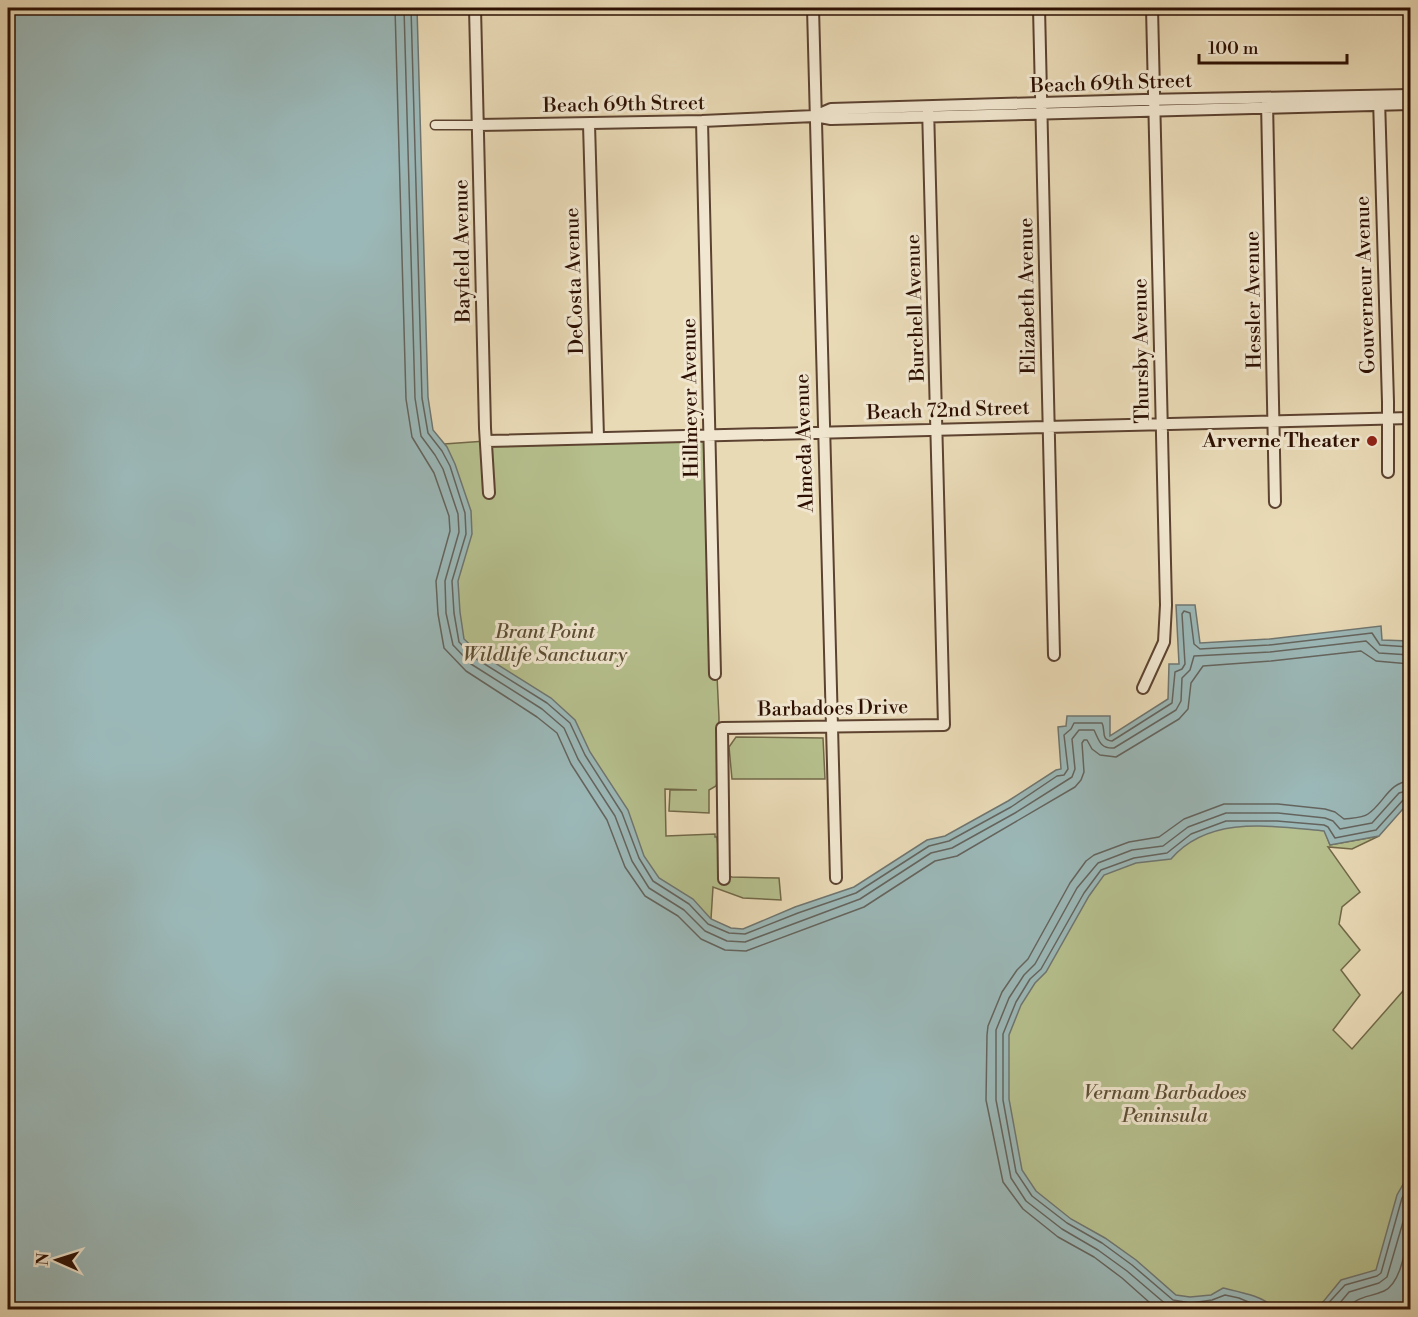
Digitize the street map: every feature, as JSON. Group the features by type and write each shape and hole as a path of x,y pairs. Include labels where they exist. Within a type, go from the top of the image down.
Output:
{"street":[{"name":"Bayfield Avenue","path":"475,8 489,494"},
{"name":"Almeda Avenue","path":"813,8 836,878"},
{"name":"Elizabeth Avenue","path":"1039,8 1054,655"},
{"name":"Thursby Avenue","path":"1143,688 1165,636 1166,595 1152,8"},
{"name":"Beach 69th Street","path":"435,125 589,124 815,116 831,119 928,112 1379,100 1410,95"},
{"name":"Beach 69th Street","path":"1379,100 1410,104"},
{"name":"Gouverneur Avenue","path":"1379,100 1388,472"},
{"name":"Hessler Avenue","path":"1267,103 1275,502"},
{"name":"Burchell Avenue","path":"928,112 944,724"},
{"name":"Hillmeyer Avenue","path":"702,121 715,674"},
{"name":"DeCosta Avenue","path":"589,124 598,438"},
{"name":"Beach 72nd Street","path":"486,441 1410,418"},
{"name":"Barbadoes Drive","path":"724,879 722,729 944,724"}],"green space":[{"name":"Brant Point Wildlife Sanctuary","path":"710,436 719,718 718,779 716,786 709,790 709,813 669,811 670,790 697,790 665,789 666,836 715,834 721,874 732,877 779,878 781,900 743,898 713,887 711,919 581,964 374,449 486,441"},
{"path":"736,737 823,738 825,779 732,779 729,747"},
{"name":"Vernam Barbadoes Peninsula","path":"1200,824 1323,826 1330,845 1379,836 1352,849 1328,847 1360,892 1342,907 1339,924 1360,950 1341,970 1360,995 1333,1030 1352,1049 1410,983 1410,1194 1387,1273 1339,1309 1175,1309 1104,1252 1016,1174 1001,1097 1005,1030 1076,888"}],"water":[{"path":"8,8 417,8 428,397 433,430 447,447 455,464 471,511 472,534 458,581 464,639 479,653 551,698 575,720 590,752 628,810 644,856 659,878 693,899 711,919 731,928 743,929 795,907 854,887 927,840 945,836 1061,769 1058,727 1066,726 1067,716 1110,716 1110,736 1168,699 1169,664 1179,664 1176,605 1195,605 1200,643 1269,639 1381,626 1382,640 1410,641 1410,801 1379,836 1330,845 1324,831 1262,826 1222,829 1203,835 1186,845 1171,859 1136,863 1104,875 1089,896 1046,972 1035,983 1021,1005 1009,1035 1009,1099 1022,1170 1036,1191 1071,1219 1105,1238 1136,1260 1176,1295 1190,1297 1211,1295 1223,1288 1258,1298 1275,1309 8,1309"},
{"path":"1410,1172 1410,1309 1311,1309 1323,1302 1341,1280 1376,1270 1397,1195"}],"place":[{"name":"Arverne Theater","path":"1372,441"}]}
